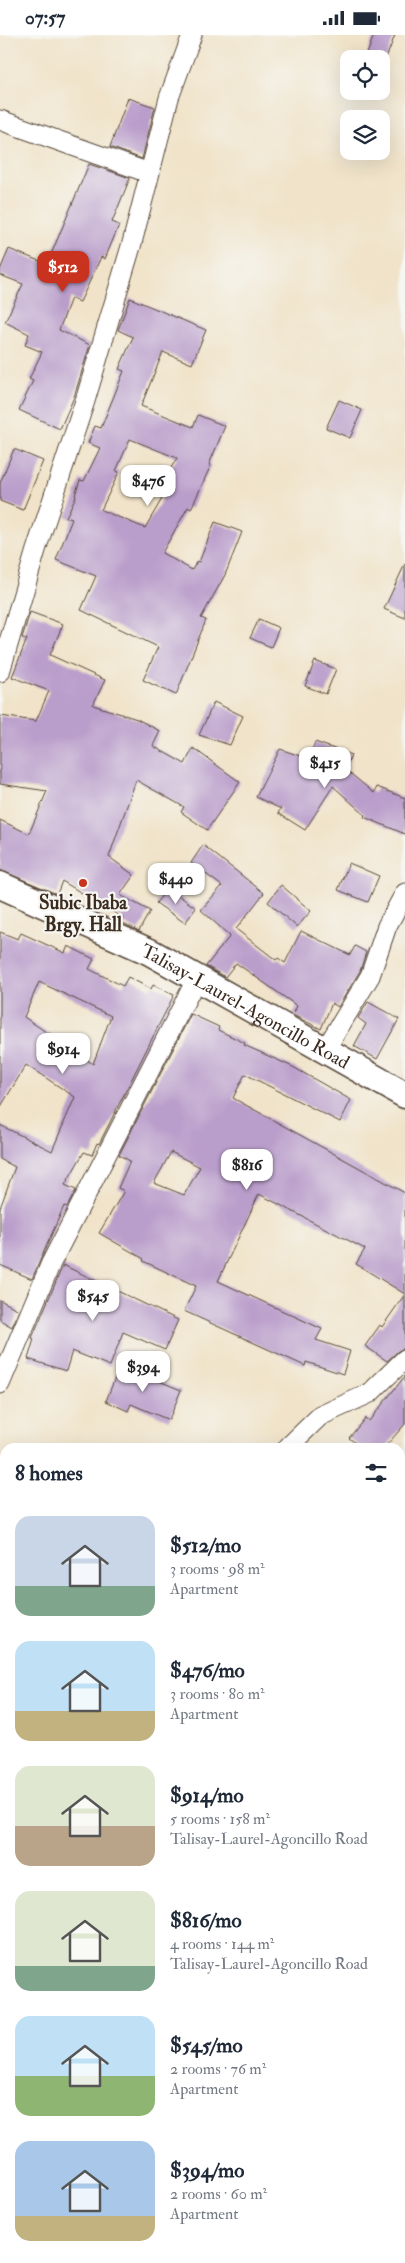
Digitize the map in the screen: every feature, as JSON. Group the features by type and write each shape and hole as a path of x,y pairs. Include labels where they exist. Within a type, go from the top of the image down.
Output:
{"main road":[{"name":"Talisay-Laurel-Agoncillo Road","path":"0,885 150,952 405,1095"}],"street":[{"path":"0,672 4,648 130,252 169,98 192,35"},
{"path":"0,120 149,173"},
{"path":"325,1050 370,976 387,926 405,893"},
{"path":"0,1383 51,1263 197,978"},
{"path":"292,1443 320,1416 370,1393 405,1359"}],"building":[{"path":"374,35 395,35 389,50 368,50"},
{"path":"128,98 155,107 142,159 110,147"},
{"path":"89,164 130,178 112,222 119,225 105,259 101,257 80,302 71,298 59,330 90,345 74,397 60,429 19,410 33,381 29,379 42,352 25,345 29,334 5,322 23,284 0,275 0,270 9,249 47,264"},
{"path":"130,298 206,330 192,364 163,352 141,406 193,427 198,415 225,426 209,465 211,465 191,509 188,507 162,553 192,570 197,561 199,562 215,522 242,532 225,575 201,618 206,620 176,695 143,680 158,647 81,610 96,576 56,560 72,519 66,517 76,496 80,480 84,481 100,448 88,443 95,426 101,428 124,371 119,369 133,337 118,330","holes":["130,439 177,458 155,494 163,497 145,528 101,510 119,472 116,471"]},
{"path":"339,400 362,410 350,438 326,428"},
{"path":"14,449 43,461 23,510 0,501 0,483"},
{"path":"405,564 405,618 384,609"},
{"path":"30,612 63,624 50,655 105,680 93,705 137,719 160,731 153,746 185,764 193,748 240,782 207,830 181,812 184,807 136,780 109,857 134,875 120,895 150,911 139,931 121,922 123,918 62,881 57,894 0,870 0,820 29,834 47,791 0,784 0,716 36,721 49,691 12,677 27,639 22,638"},
{"path":"259,619 279,628 271,647 250,638"},
{"path":"315,661 336,669 326,694 305,686"},
{"path":"214,702 243,716 230,745 199,735"},
{"path":"315,742 351,755 345,769 374,793 377,787 405,798 405,834 364,817 365,815 333,786 305,830 278,813 281,809 256,797 280,749 309,759"},
{"path":"203,845 264,893 236,929 276,960 278,958 285,963 301,931 350,955 355,946 366,952 360,971 338,1007 332,1003 321,1029 293,1015 297,1006 236,963 225,977 206,966 230,936 201,910 222,886 191,863"},
{"path":"349,863 379,876 368,902 338,890"},
{"path":"281,885 311,911 297,927 268,902"},
{"path":"168,888 196,908 185,923 156,903"},
{"path":"0,932 18,939 21,933 65,953 68,946 94,959 89,969 123,986 128,977 151,989 153,985 174,995 99,1144 97,1143 92,1155 84,1152 65,1185 76,1190 67,1207 64,1206 32,1279 0,1265 0,1208 15,1167 0,1159 0,1125 52,1151 75,1097 26,1065 0,1108","holes":["39,982 111,1016 93,1064 24,1017"]},
{"path":"368,1002 399,1019 377,1059 354,1046 366,1024 358,1018"},
{"path":"191,1014 219,1027 218,1030 245,1043 244,1045 293,1067 351,1100 340,1122 245,1074 233,1098 405,1193 405,1294 356,1264 365,1249 259,1194 218,1281 322,1329 316,1340 350,1351 343,1374 306,1362 305,1366 184,1311 196,1286 143,1261 144,1259 99,1233 124,1191 118,1188 130,1161 119,1155","holes":["171,1152 200,1167 184,1195 154,1183"]},
{"path":"63,1265 178,1320 165,1350 123,1332 110,1366 72,1351 66,1371 28,1359 34,1339 32,1338"},
{"path":"405,1294 405,1348 398,1351 387,1361 365,1346 380,1325 382,1327"},
{"path":"0,1300 19,1310 12,1327 0,1320"},
{"path":"120,1365 181,1390 169,1420 131,1404 128,1411 106,1401"},
{"path":"405,1376 405,1424 388,1443 356,1443 349,1438 365,1418 369,1421"}],"place":[{"name":"Subic Ibaba Brgy. Hall","path":"83,883"}]}
